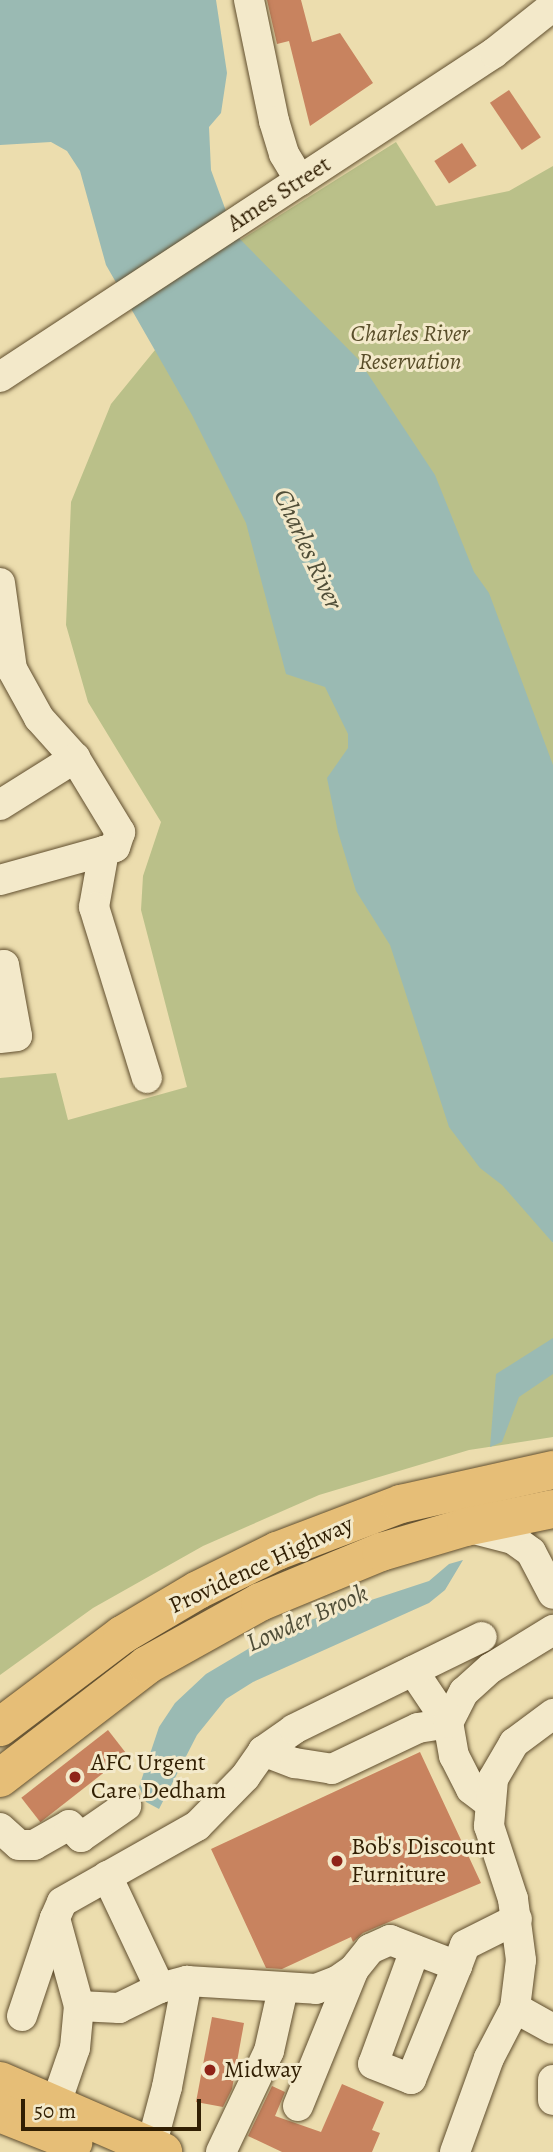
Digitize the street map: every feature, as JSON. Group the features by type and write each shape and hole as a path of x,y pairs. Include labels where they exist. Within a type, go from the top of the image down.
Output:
{"main road":[{"name":"Providence Highway","path":"0,1727 122,1635 267,1556 401,1504 553,1470"},
{"name":"Providence Highway","path":"0,1778 120,1684 221,1622 339,1567 466,1527 553,1509"},
{"path":"0,2081 157,2149"},
{"path":"0,2113 95,2152"}],"street":[{"path":"249,0 274,121 284,154 300,181"},
{"name":"Ames Street","path":"0,377 494,53 553,6"},
{"path":"0,583 12,669 39,718 75,758 120,832 115,847 0,880"},
{"path":"0,805 75,758"},
{"path":"104,851 94,907 147,1078"},
{"path":"0,966 4,965 17,1036 0,1038"},
{"path":"466,1527 513,1539 531,1552 553,1594"},
{"path":"447,1723 464,1692 482,1676 553,1630"},
{"path":"22,2016 62,1902 197,1826 245,1777 262,1751 294,1729 482,1637"},
{"path":"413,1671 447,1723 454,1756 471,1789 488,1802"},
{"path":"455,2152 489,2058 515,2008 521,1960 517,1919 489,1826 488,1802 502,1758 527,1731 553,1714"},
{"path":"262,1751 295,1763 332,1769 418,1728 447,1723"},
{"path":"81,1837 126,1805"},
{"path":"0,1828 19,1845 34,1845 69,1825 81,1837 99,1880 174,1984 167,2087 157,2149"},
{"path":"55,1918 79,2006 75,2048 55,2106"},
{"path":"415,1950 373,2064 411,2079 465,1945 517,1919"},
{"path":"298,2106 354,1969 370,1949 390,1940 457,1966"},
{"path":"79,2006 119,2008 174,1984 316,1989 354,1969"},
{"path":"221,2152 269,2051 283,1989"},
{"path":"515,2008 553,2029"},
{"path":"553,2080 553,2100"}],"green space":[{"name":"Charles River Reservation","path":"396,142 436,206 509,191 553,166 553,1039 188,273"},
{"path":"177,345 332,668 553,1243 553,1437 469,1450 319,1495 203,1546 93,1608 0,1675 0,1078 56,1073 68,1120 187,1087 141,910 143,876 161,822 88,702 66,625 71,502 111,404 155,350"}],"water":[{"name":"Charles River","path":"0,0 216,0 227,73 221,113 209,127 211,170 234,233 358,359 435,475 474,572 489,593 553,765 553,1243 502,1185 480,1168 449,1127 390,945 356,891 338,832 327,778 348,748 348,734 325,687 286,674 246,523 192,415 106,265 80,171 67,151 51,142 0,145"},
{"path":"553,1338 553,1374 519,1397 502,1442 490,1447 496,1374"},
{"path":"463,1560 445,1590 429,1603 253,1682 226,1699 197,1735 159,1809 146,1802 139,1787 159,1727 175,1703 206,1674 280,1630 429,1581 449,1564"}],"building":[{"path":"267,0 301,0 312,42 340,33 373,83 310,126 289,41 277,44"},
{"path":"509,90 541,137 522,150 490,103"},
{"path":"462,143 477,166 449,184 434,161"},
{"name":"AFC Urgent Care Dedham","path":"108,1730 127,1754 40,1822 21,1798"},
{"path":"420,1752 481,1883 363,1933 353,1942 351,1937 282,1969 266,1968 211,1849"},
{"path":"212,2017 244,2023 232,2089 223,2107 196,2102"},
{"path":"342,2084 384,2102 372,2130 380,2133 372,2152 282,2152 248,2136 272,2086 285,2092 275,2116 321,2132"}],"place":[{"name":"AFC Urgent Care Dedham","path":"75,1777"},
{"name":"Bob's Discount Furniture","path":"337,1861"},
{"name":"Midway","path":"210,2070"}],"water label":[{"name":"Lowder Brook","path":"307,1618"}]}
